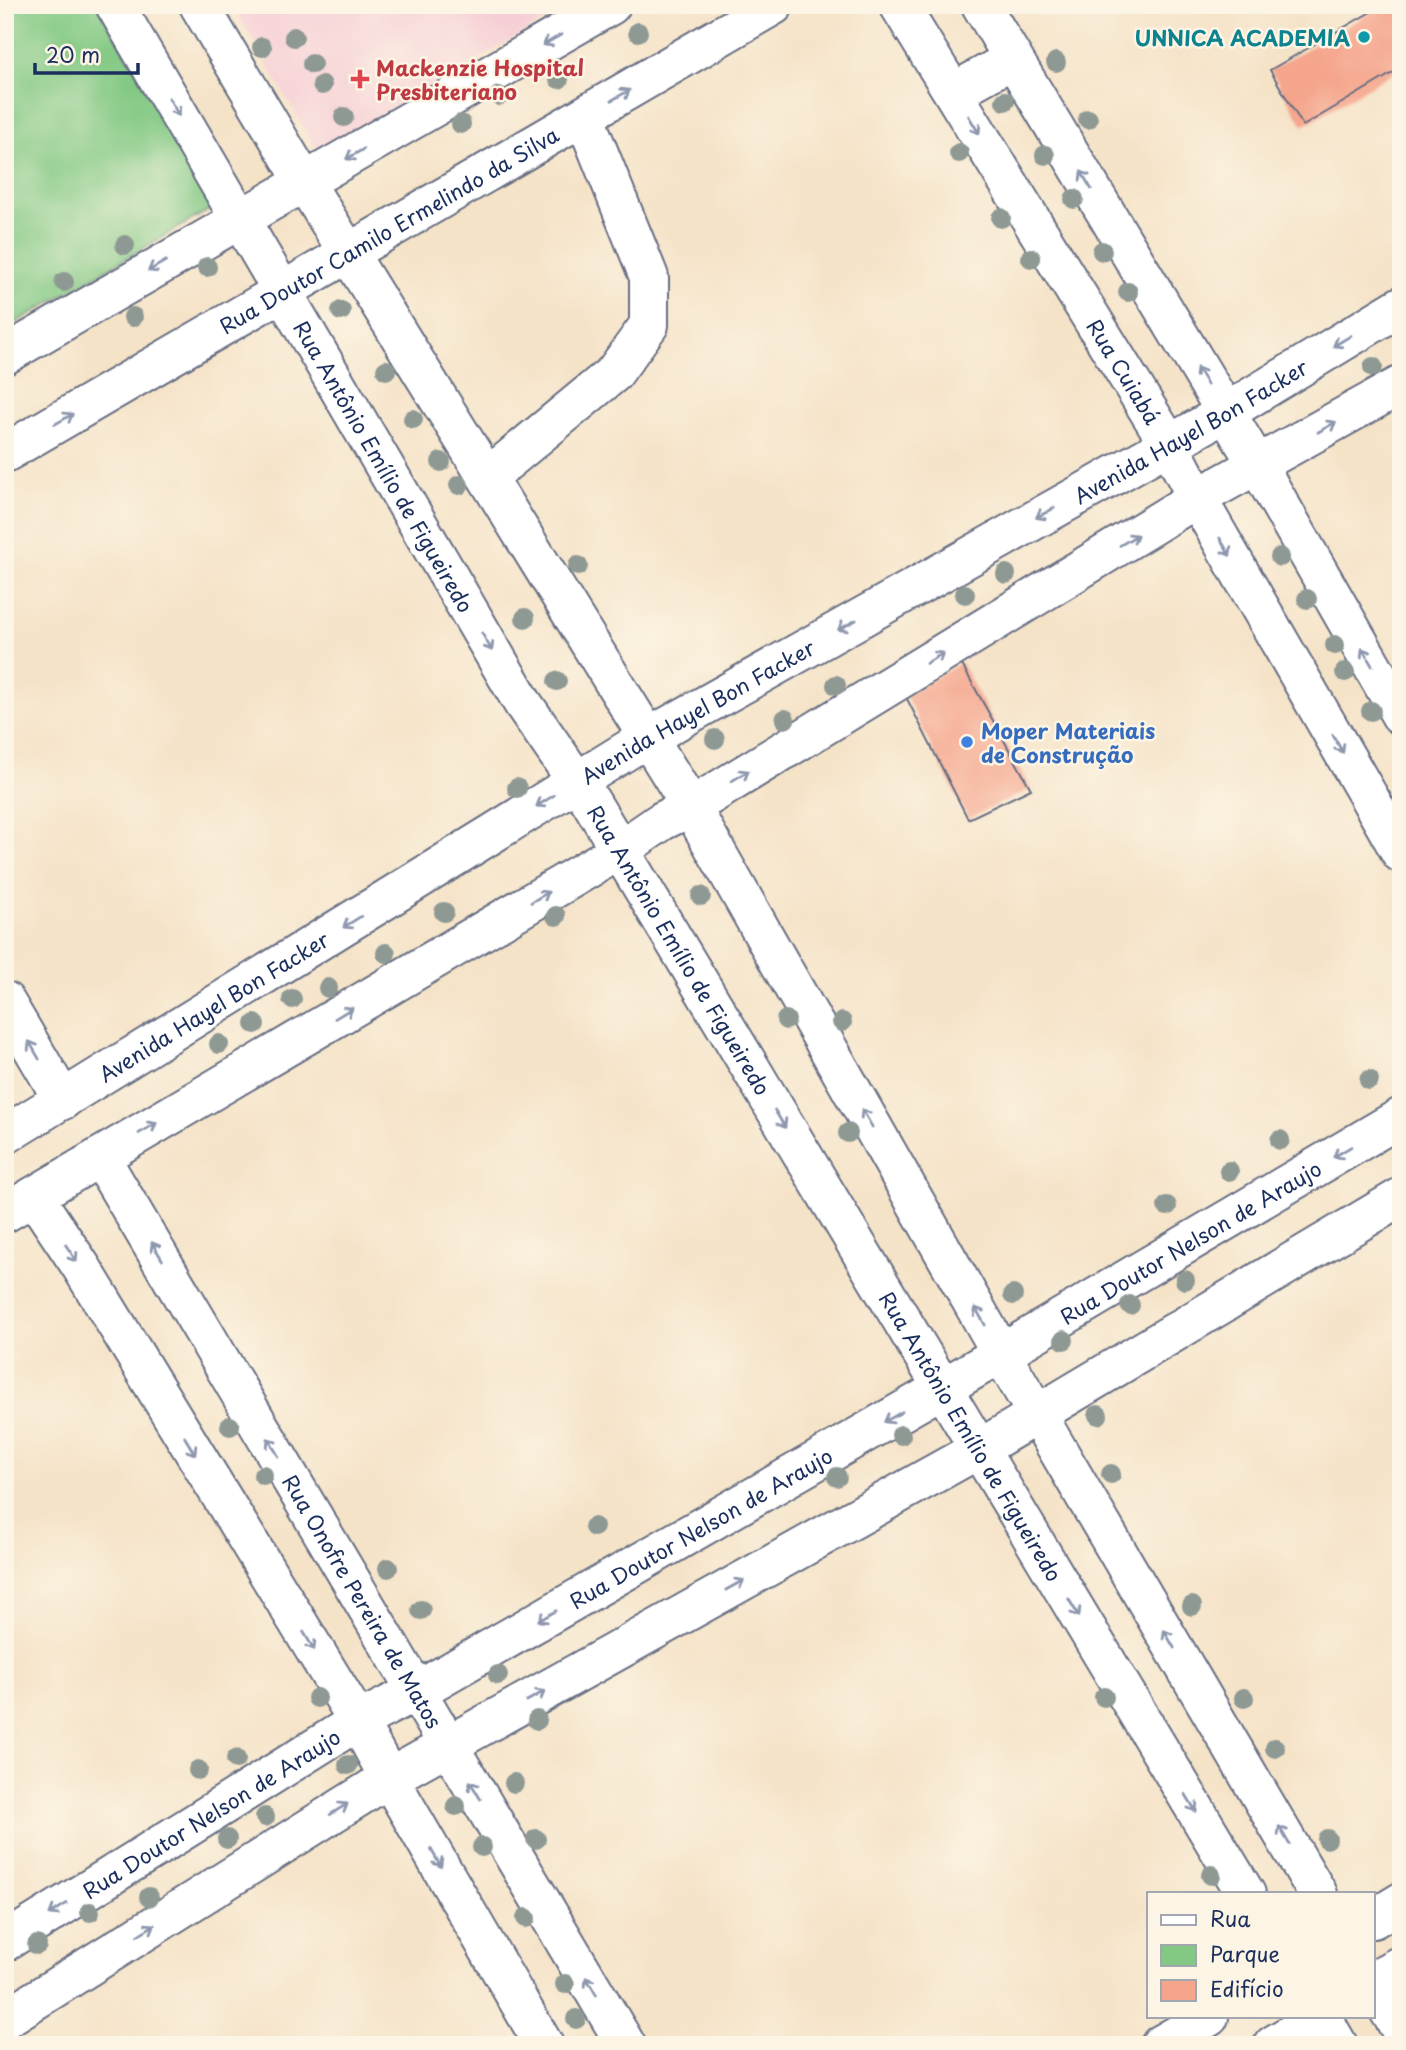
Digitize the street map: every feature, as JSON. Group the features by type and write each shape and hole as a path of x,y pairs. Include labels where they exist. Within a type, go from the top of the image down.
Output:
{"street":[{"name":"Rua Antônio Emílio de Figueiredo","path":"115,5 522,702 577,781 620,850 1245,1892"},
{"path":"199,5 305,183 691,807 1036,1414 1317,1892"},
{"path":"5,355 611,5"},
{"name":"Rua Doutor Camilo Ermelindo da Silva","path":"5,453 774,5"},
{"name":"Rua Cuiabá","path":"899,5 1169,444 1197,498 1401,853"},
{"path":"981,5 1258,467 1401,716"},
{"path":"954,92 1013,58"},
{"path":"488,477 614,373 649,326 649,277 583,116"},
{"name":"Avenida Hayel Bon Facker","path":"5,1135 647,738 1225,413 1401,306"},
{"path":"544,2045 358,1721 82,1268 19,1204 620,850 662,821 691,807 1197,498 1258,467 1401,385"},
{"path":"5,1001 64,1100"},
{"name":"Rua Doutor Nelson de Araujo","path":"5,1942 358,1721 417,1691 941,1389 1401,1117"},
{"name":"Rua Onofre Pereira de Matos","path":"100,1157 626,2045"},
{"path":"5,2019 389,1778 979,1449 1401,1197"},
{"path":"1374,1918 1401,1902"},
{"path":"1374,1981 1401,1965"},
{"path":"1374,1984 1401,2031"},
{"path":"1160,2045 1207,2018"},
{"path":"1273,2045 1319,2018"},
{"path":"1322,2018 1338,2045"}],"shaded area":[{"name":"Mackenzie Hospital Presbiteriano","path":"233,5 571,5 318,152"}],"green space":[{"path":"5,5 98,5 214,207 5,329"}],"building":[{"name":"UNNICA ACADEMIA","path":"1383,5 1401,5 1401,68 1303,126 1270,70"},
{"name":"Moper Materiais de Construção","path":"961,663 1031,789 968,819 905,695"}],"place":[{"name":"UNNICA ACADEMIA","path":"1364,37"},
{"name":"Mackenzie Hospital Presbiteriano","path":"360,79"},
{"name":"Moper Materiais de Construção","path":"967,742"}]}
